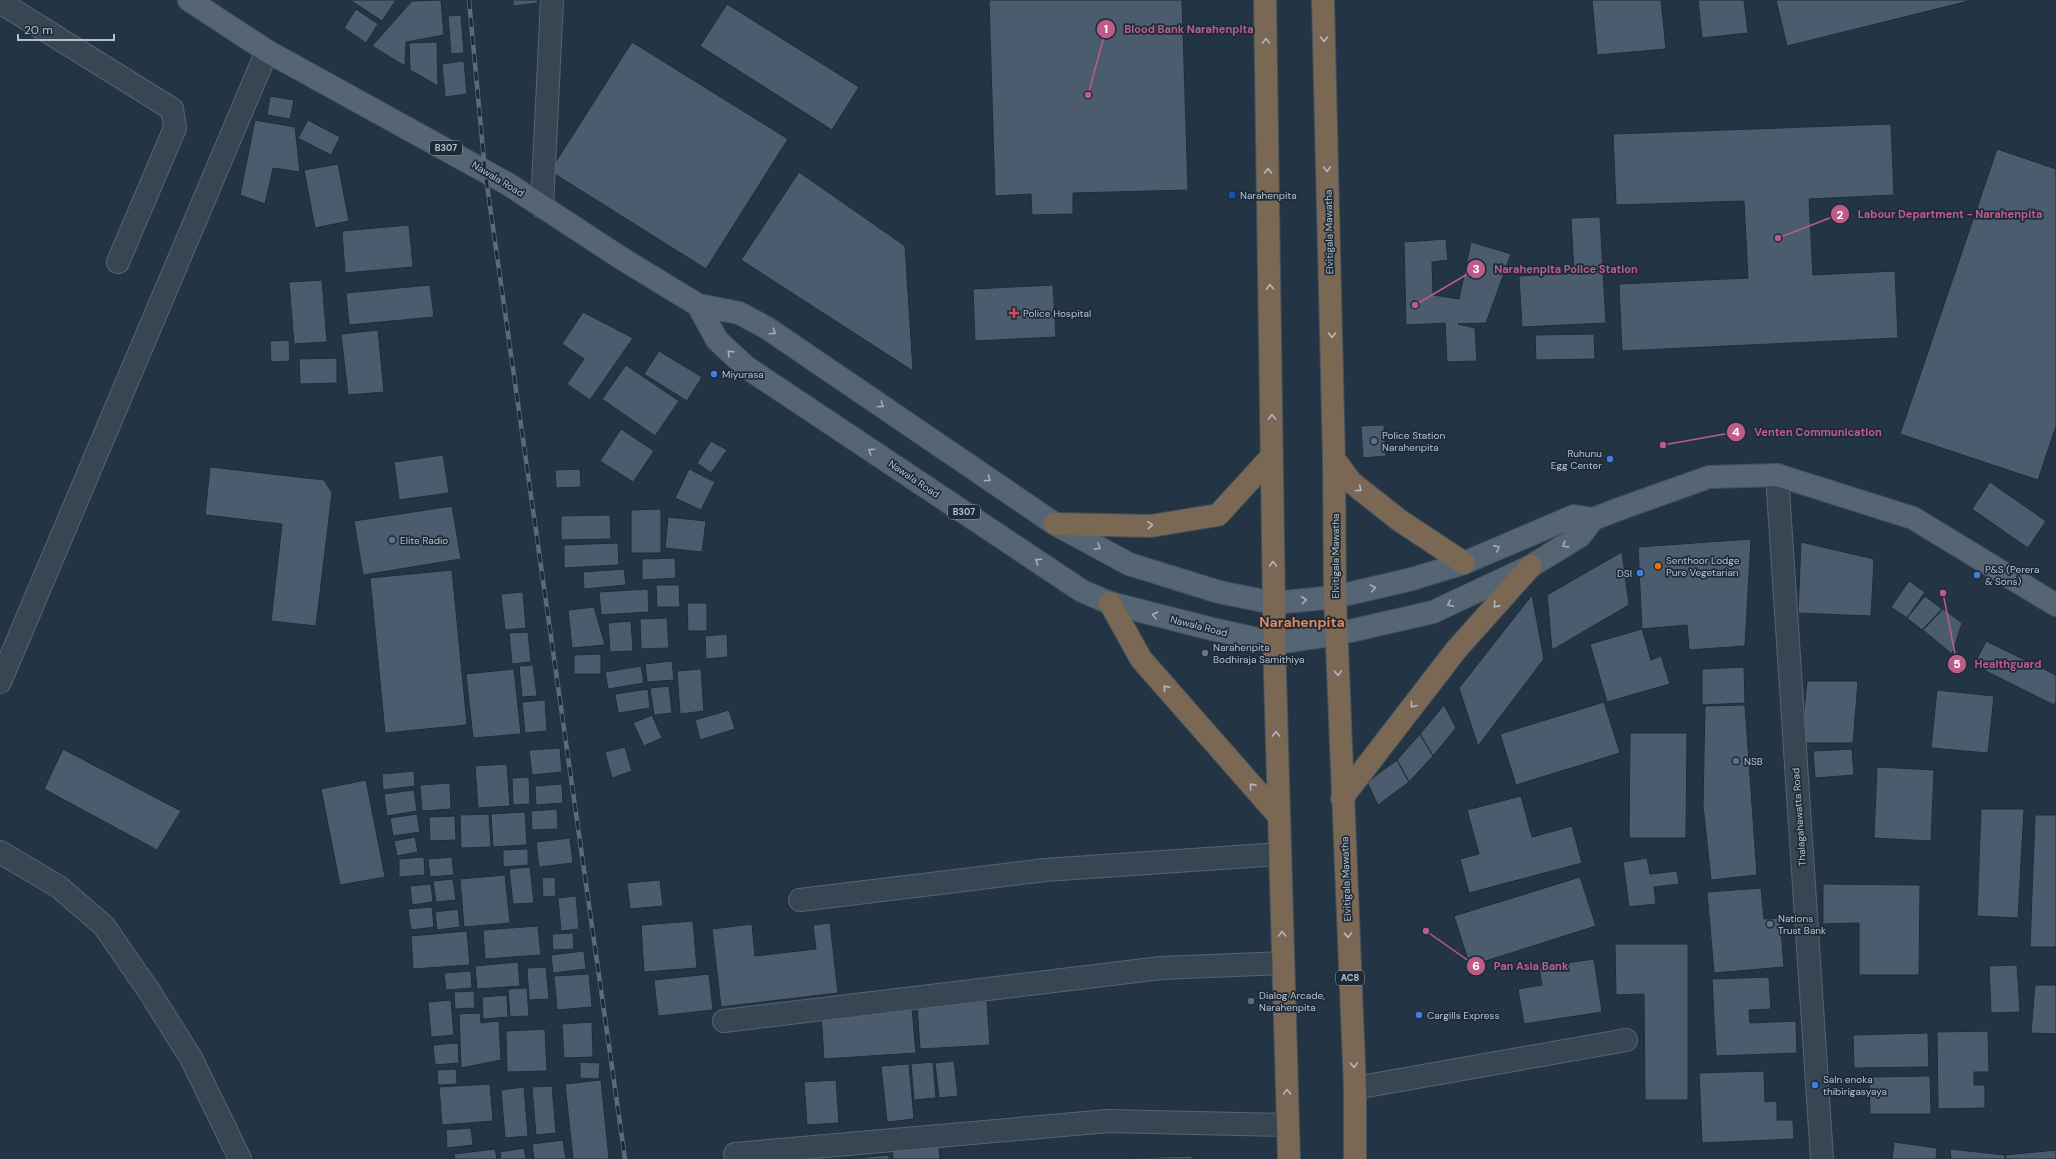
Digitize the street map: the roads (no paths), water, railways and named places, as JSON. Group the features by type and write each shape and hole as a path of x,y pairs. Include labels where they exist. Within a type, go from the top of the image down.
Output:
{"highway":[{"path":"1265,0 1278,815 1289,1159"},
{"name":"Elvitigala Mawatha","path":"1323,0 1334,459 1335,597 1355,1088 1355,1159"},
{"path":"1055,524 1151,526 1218,515 1272,456"},
{"path":"1334,459 1350,482 1399,520 1464,563"},
{"path":"1342,798 1456,650 1531,566"},
{"path":"1110,603 1141,659 1278,815"}],"main road":[{"name":"Nawala Road","path":"189,0 267,50 464,158 698,305 739,313 767,328 1055,524 1129,564 1219,592 1274,603 1335,597 1412,579 1464,563 1574,516 1593,519"},
{"name":"Nawala Road","path":"698,305 717,340 746,367 1082,591 1110,603 1212,629 1275,643"},
{"path":"1275,643 1337,634 1432,612 1531,566 1580,536 1593,519 1709,477 1777,476 1913,518 2056,605"}],"street":[{"path":"542,207 552,0"},
{"path":"0,2 172,109 175,128 118,262"},
{"path":"2,671 267,50"},
{"name":"Thalagahawatta Road","path":"1777,476 1822,1159"},
{"path":"0,852 59,887 104,926 149,991 191,1058 240,1159"},
{"path":"800,900 1045,870 1279,854"},
{"path":"724,1021 1161,968 1282,963"},
{"path":"1355,1088 1626,1040"},
{"path":"735,1154 1108,1121 1288,1125"}],"railway":[{"path":"469,0 485,171 625,1159"}],"place":[{"name":"Blood Bank Narahenpita","path":"1088,95"},
{"name":"Narahenpita","path":"1232,195"},
{"name":"Labour Department - Narahenpita","path":"1778,238"},
{"name":"Narahenpita Police Station","path":"1415,305"},
{"name":"Police Hospital","path":"1014,313"},
{"name":"Miyurasa","path":"714,374"},
{"name":"Police Station Narahenpita","path":"1374,441"},
{"name":"Venten Communication","path":"1663,445"},
{"name":"Ruhunu Egg Center","path":"1610,459"},
{"name":"Elite Radio","path":"392,540"},
{"name":"Senthoor Lodge Pure Vegetarian","path":"1658,566"},
{"name":"DSI","path":"1640,573"},
{"name":"P&S (Perera & Sons)","path":"1977,575"},
{"name":"Healthguard","path":"1943,593"},
{"name":"Narahenpita Bodhiraja Samithiya","path":"1205,653"},
{"name":"NSB","path":"1736,761"},
{"name":"Nations Trust Bank","path":"1770,924"},
{"name":"Pan Asia Bank","path":"1426,931"},
{"name":"Dialog Arcade, Narahenpita","path":"1251,1001"},
{"name":"Cargills Express","path":"1419,1015"},
{"name":"Saln enoka thibirigasyaya","path":"1815,1085"}],"district":[{"name":"Narahenpita","path":"1302,622"}]}
